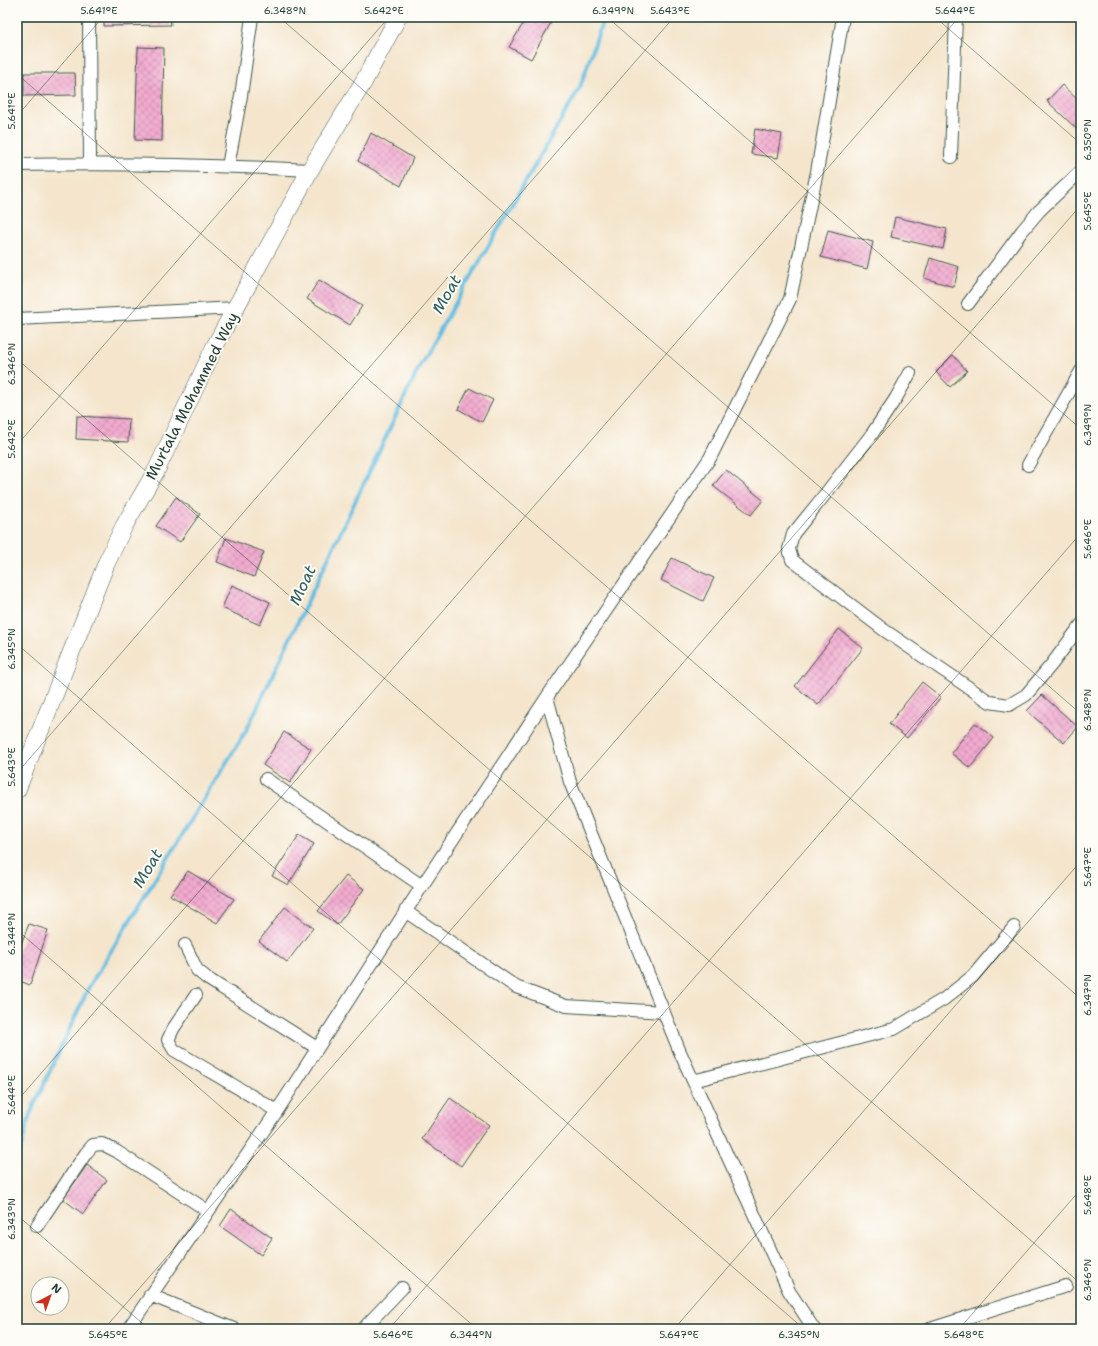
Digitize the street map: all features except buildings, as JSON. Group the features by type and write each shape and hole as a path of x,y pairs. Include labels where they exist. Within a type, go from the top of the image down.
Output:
{"street":[{"path":"88,17 90,164"},
{"path":"228,166 241,96 252,17"},
{"name":"Murtala Mohammed Way","path":"17,790 109,558 124,526 156,471 216,344 310,170 364,82 398,17"},
{"path":"128,1329 277,1111 405,912 547,697 710,458 790,299 817,172 843,17"},
{"path":"951,157 956,17"},
{"path":"17,165 90,164 228,166 310,170"},
{"path":"968,304 1022,231 1039,211 1081,171"},
{"path":"17,319 236,308"},
{"path":"1028,465 1081,371"},
{"path":"910,373 896,398 872,434 823,498 793,534 789,549 792,560 884,630 990,702 1009,705 1026,695 1052,664 1081,625"},
{"path":"547,697 570,782 693,1081 789,1290 814,1329"},
{"path":"266,778 422,886"},
{"path":"405,912 516,987 566,1006 664,1012"},
{"path":"693,1081 894,1029 944,999 973,976 1014,927"},
{"path":"184,945 197,970 208,979 317,1048"},
{"path":"196,995 173,1029 168,1040 174,1050 277,1111"},
{"path":"37,1226 92,1145 102,1144 116,1151 208,1211"},
{"path":"930,1329 1066,1286"},
{"path":"363,1329 402,1288"},
{"path":"150,1295 234,1329"}],"waterway":[{"name":"Moat","path":"17,1161 30,1114 89,987 247,729 421,363 580,87 604,17"}]}
